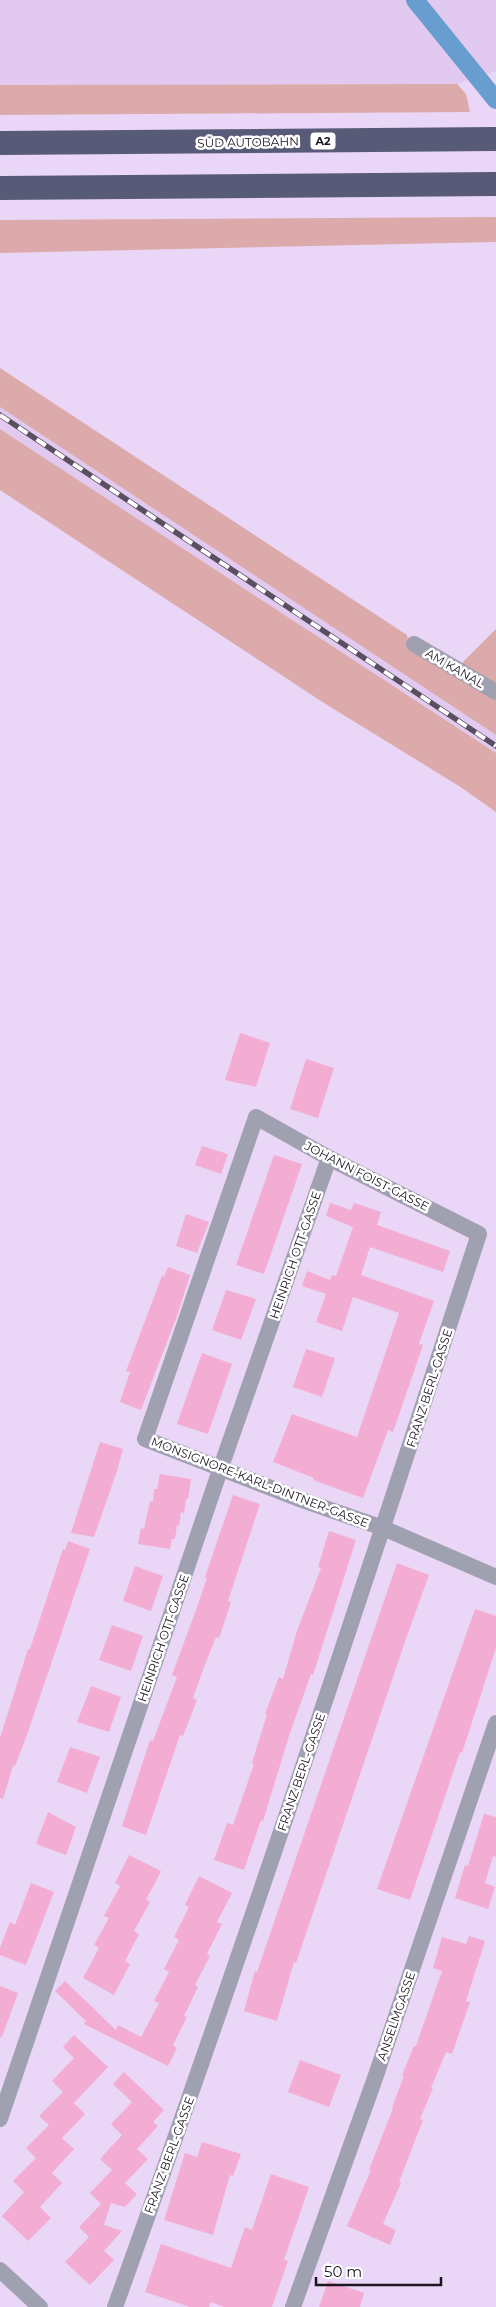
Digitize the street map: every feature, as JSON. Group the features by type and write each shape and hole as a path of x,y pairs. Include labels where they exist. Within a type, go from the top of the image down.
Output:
{"highway":[{"name":"SÜD AUTOBAHN","path":"0,143 496,139"},
{"path":"0,188 496,184"}],"street":[{"name":"AM KANAL","path":"414,644 496,692"},
{"name":"JOHANN FOIST-GASSE","path":"256,1117 330,1158 479,1234"},
{"name":"MONSIGNORE-KARL-DINTNER-GASSE","path":"256,1117 145,1439 302,1500 384,1528 496,1576"},
{"name":"HEINRICH OTT-GASSE","path":"0,2119 220,1467 330,1158"},
{"name":"FRANZ BERL-GASSE","path":"115,2307 184,2113 384,1528 479,1234"},
{"name":"ANSELMGASSE","path":"293,2307 374,2081 496,1723"},
{"path":"0,2270 40,2307"}],"shaded area":[{"path":"0,0 496,0 496,71 457,84 0,85"},
{"path":"457,84 466,94 470,112 0,115 0,85"},
{"path":"496,217 496,242 0,253 0,220"},
{"path":"0,368 407,635 409,647 451,674 496,629 496,735 0,407"},
{"path":"0,407 496,735 496,753 0,429"},
{"path":"0,429 496,753 496,812 459,786 324,703 0,490"}],"building":[{"path":"240,1033 270,1043 256,1087 225,1080"},
{"path":"306,1059 334,1068 318,1118 290,1109"},
{"path":"202,1146 228,1154 221,1174 195,1165"},
{"path":"274,1155 302,1164 264,1274 236,1265"},
{"path":"330,1203 351,1210 354,1203 381,1212 377,1225 450,1251 443,1272 370,1247 361,1275 434,1301 419,1344 423,1345 393,1432 388,1430 363,1498 313,1480 314,1478 273,1462 292,1414 357,1437 399,1313 353,1297 342,1331 316,1322 326,1294 302,1286 307,1271 330,1280 332,1275 336,1276 353,1227 326,1216"},
{"path":"186,1214 209,1222 197,1253 176,1246"},
{"path":"168,1267 190,1275 177,1316 141,1410 120,1402 130,1372 126,1371 162,1276 164,1277"},
{"path":"226,1290 256,1299 241,1340 212,1330"},
{"path":"306,1349 335,1358 322,1397 293,1387"},
{"path":"202,1353 232,1364 208,1434 177,1424"},
{"path":"100,1442 123,1449 117,1471 94,1537 71,1533"},
{"path":"160,1474 191,1479 184,1513 181,1512 179,1526 177,1525 175,1539 172,1539 170,1549 138,1544 141,1528 144,1529 150,1501 153,1502 154,1489 157,1489"},
{"path":"233,1495 260,1504 228,1601 231,1602 219,1638 216,1637 204,1667 193,1698 197,1700 183,1736 180,1735 146,1835 122,1826 150,1740 153,1741 177,1677 172,1675 207,1578 205,1577"},
{"path":"329,1531 356,1540 313,1675 311,1674 289,1736 263,1821 261,1820 244,1870 214,1860 227,1823 233,1825 254,1764 252,1763 267,1714 265,1714 279,1677 283,1679 297,1631 321,1568 318,1567"},
{"path":"68,1541 90,1549 28,1732 15,1766 13,1766 3,1799 0,1798 0,1738 28,1649 30,1649 63,1549 65,1550"},
{"path":"397,1563 429,1575 296,1963 294,1962 277,2021 244,2011 255,1971 257,1972"},
{"path":"135,1566 163,1576 151,1611 123,1601"},
{"path":"475,1609 496,1616 496,1648 462,1753 460,1752 410,1900 377,1889"},
{"path":"112,1625 143,1636 131,1671 99,1660"},
{"path":"91,1686 121,1697 109,1732 77,1722"},
{"path":"70,1747 100,1757 87,1793 57,1782"},
{"path":"48,1812 76,1827 66,1855 36,1844"},
{"path":"484,1814 496,1817 496,1857 493,1856 485,1883 495,1887 488,1909 455,1898 465,1865 468,1866"},
{"path":"129,1855 161,1871 146,1900 150,1902 134,1931 139,1934 125,1961 130,1964 114,1995 83,1978 99,1948 94,1945 109,1918 104,1916 120,1886 115,1883"},
{"path":"199,1876 232,1893 217,1922 222,1924 207,1954 210,1956 195,1985 198,1987 184,2016 187,2017 173,2045 177,2048 168,2066 84,2024 86,2021 55,1991 65,1981 116,2030 118,2025 141,2037 159,2003 154,2001 169,1972 164,1969 179,1940 174,1937 189,1907 185,1905"},
{"path":"31,1883 54,1892 26,1965 0,1955 0,1948 10,1922 15,1925"},
{"path":"469,1936 485,1941 466,2001 470,2002 452,2054 446,2052 431,2088 433,2088 420,2119 423,2120 399,2182 401,2183 383,2224 396,2230 390,2245 347,2226 371,2170 369,2170 404,2076 402,2075 414,2046 416,2046 442,1971 433,1968 442,1937 466,1944"},
{"path":"0,1986 18,1993 2,2037 0,2037"},
{"path":"74,2035 108,2067 74,2103 85,2114 62,2138 74,2149 52,2173 62,2183 40,2207 51,2218 28,2241 2,2216 24,2192 13,2181 36,2158 26,2148 49,2125 39,2116 63,2092 52,2081 74,2058 63,2047"},
{"path":"300,2060 341,2075 329,2107 288,2092"},
{"path":"124,2072 164,2110 153,2122 158,2126 137,2149 148,2159 125,2183 137,2194 125,2207 111,2203 104,2225 122,2231 104,2251 114,2260 90,2285 65,2262 89,2237 79,2227 101,2204 90,2193 112,2170 100,2159 122,2135 111,2124 132,2102 113,2084"},
{"path":"202,2142 241,2154 233,2176 230,2175 213,2235 164,2220 185,2153 197,2157"},
{"path":"271,2174 309,2187 284,2260 288,2261 272,2307 224,2307 211,2302 209,2307 190,2307 145,2292 161,2244 231,2268 245,2227 252,2230"},
{"path":"328,2281 364,2293 360,2307 319,2307"}],"waterway":[{"path":"415,0 496,100"}],"railway":[{"path":"0,415 496,746"}]}
